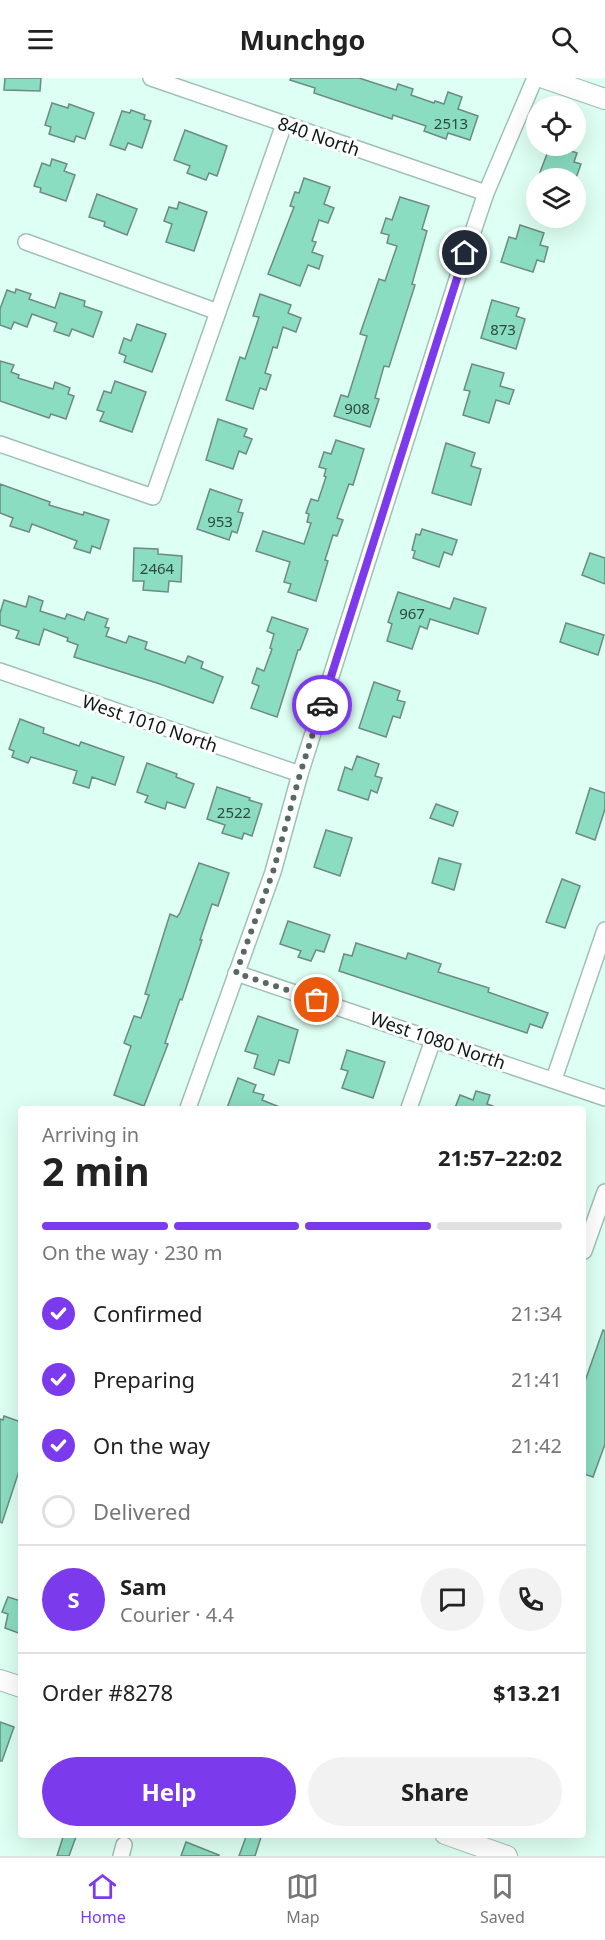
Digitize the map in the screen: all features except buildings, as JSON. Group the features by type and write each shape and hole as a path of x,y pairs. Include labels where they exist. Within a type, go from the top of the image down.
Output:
{"street":[{"name":"840 North","path":"151,78 486,193"},
{"path":"189,1106 273,872 300,774 459,273 486,193 535,78"},
{"path":"544,78 605,99"},
{"path":"0,444 153,496 284,124"},
{"path":"26,242 218,312"},
{"name":"West 1010 North","path":"0,671 300,774"},
{"path":"554,1079 605,930"},
{"name":"West 1080 North","path":"236,973 605,1098"},
{"path":"411,1106 433,1040"},
{"path":"586,1245 605,1192"},
{"path":"0,1680 18,1686"},
{"path":"457,1838 507,1856"}],"way so far":[{"path":"317,1000 236,973 273,872 322,705"}],"route":[{"path":"322,705 465,253"}]}
